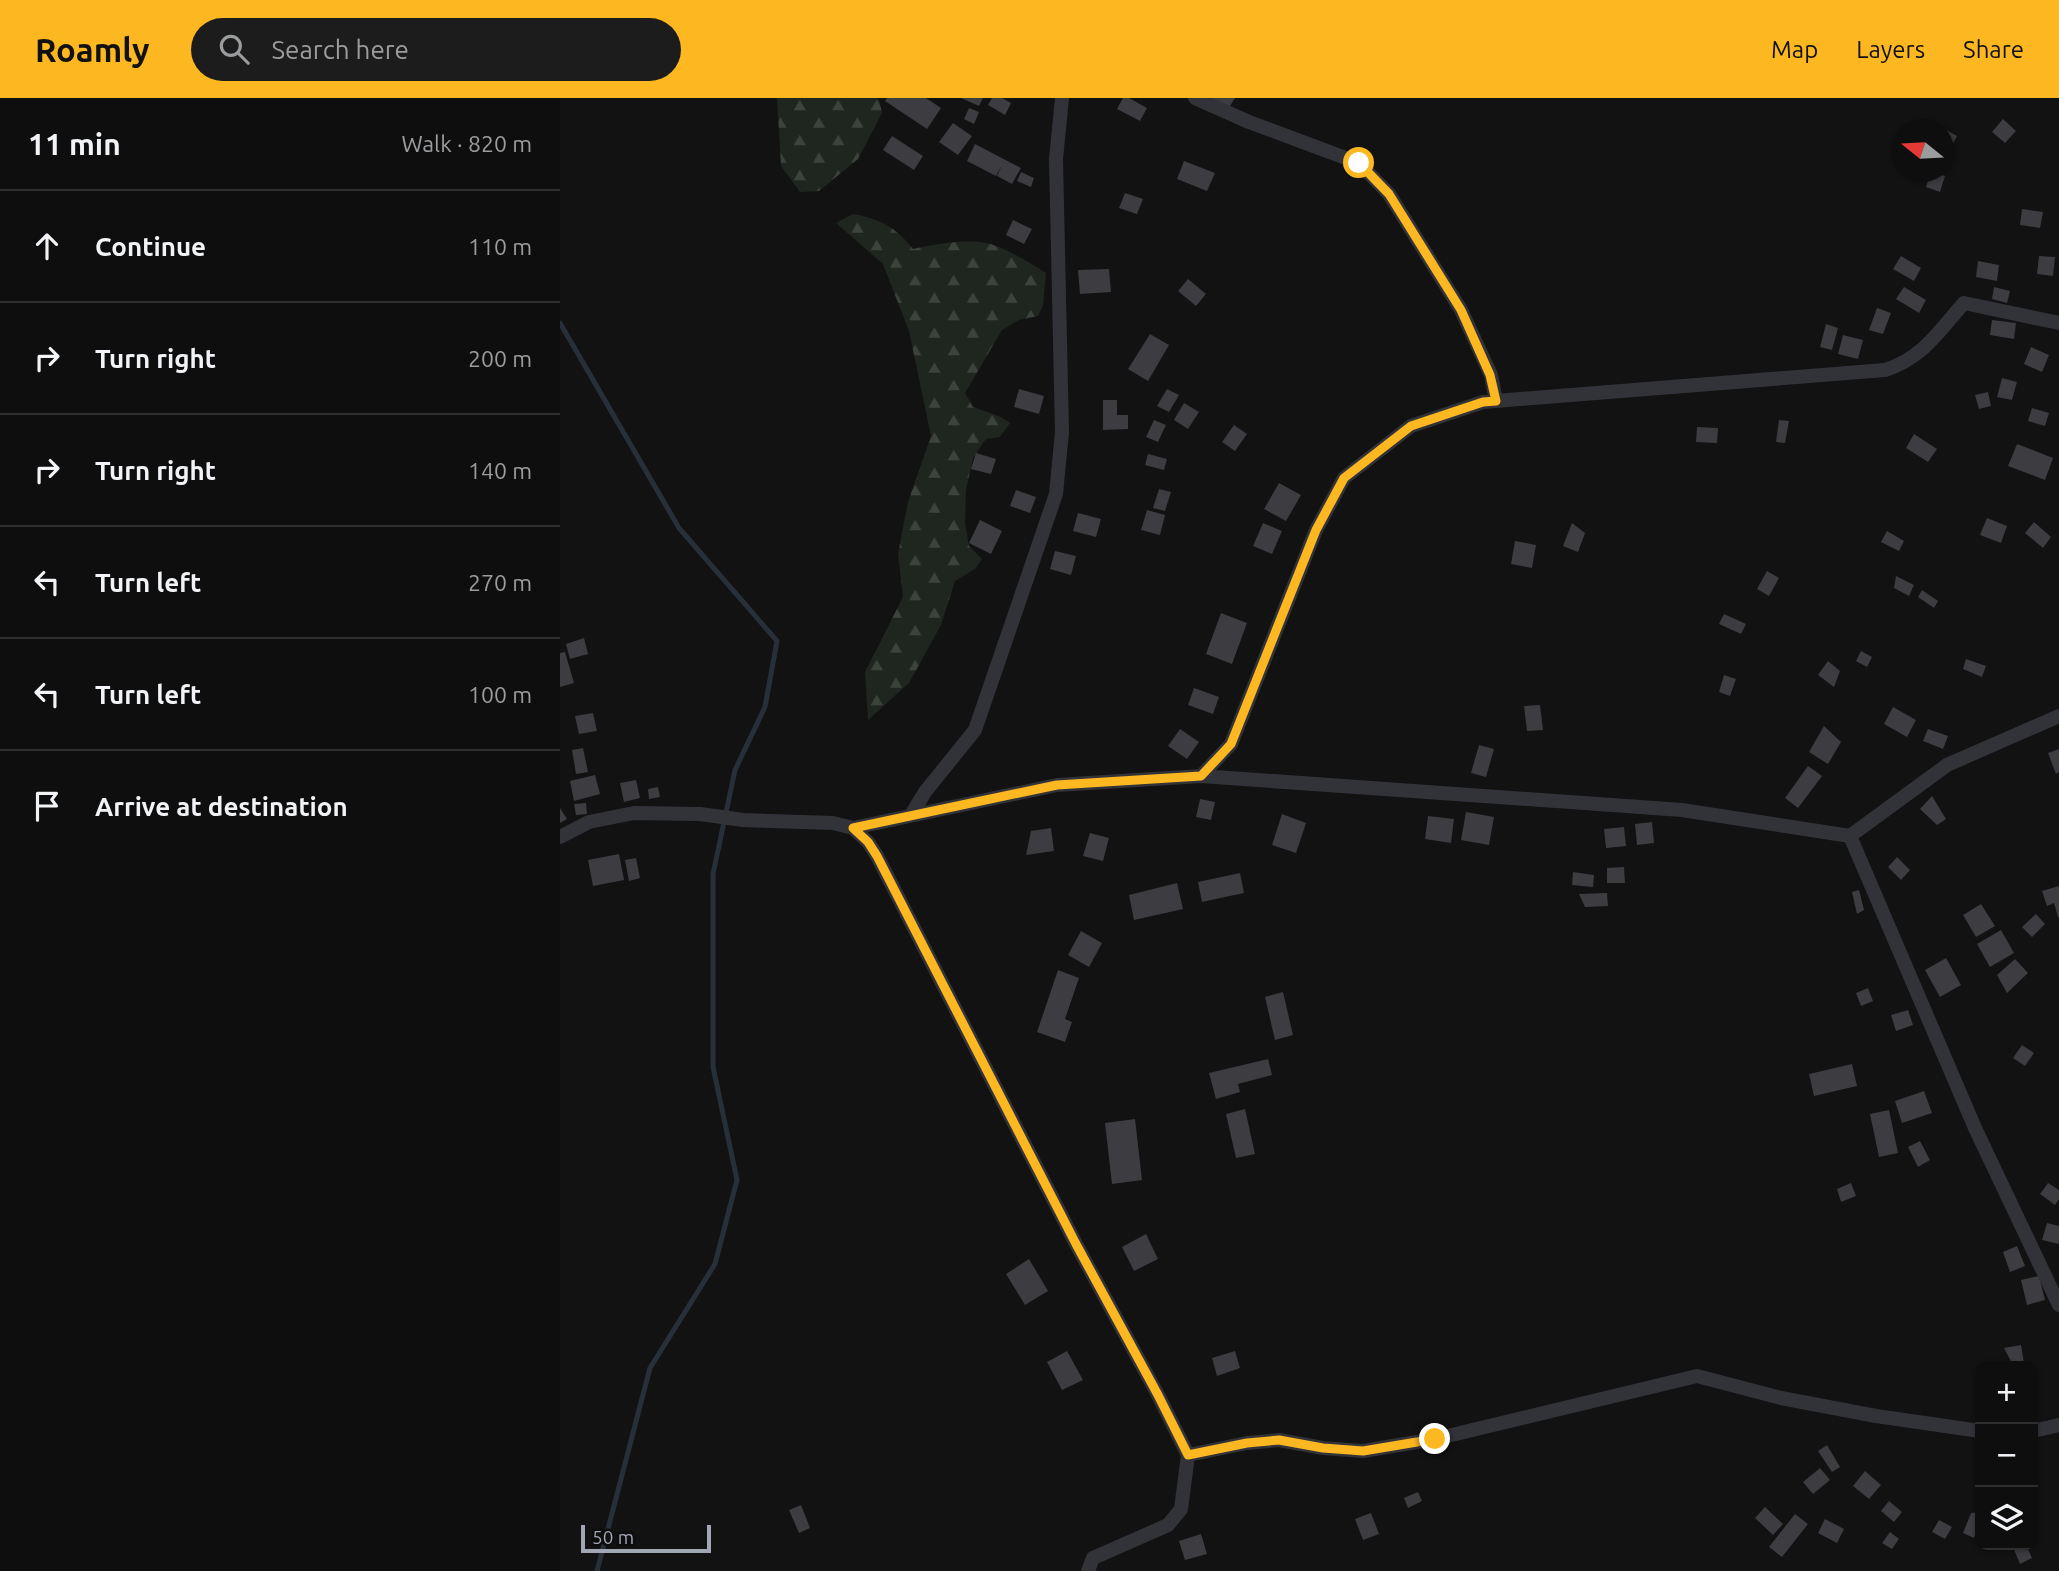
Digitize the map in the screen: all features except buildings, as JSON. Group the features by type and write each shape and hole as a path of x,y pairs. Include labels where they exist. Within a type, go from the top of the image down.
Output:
{"street":[{"path":"911,815 925,792 975,730 1056,494 1062,432 1056,159 1062,98"},
{"path":"1195,98 1249,122 1359,163 1389,194 1461,310 1490,375 1496,401"},
{"path":"1201,776 1231,744 1316,530 1344,478 1411,426 1483,402 1885,370 1902,365 1917,355 1964,303 2059,323"},
{"path":"560,837 589,822 634,813 700,814 744,820 833,823 853,828 1057,785 1201,776 1682,810 1850,836 1947,765 2059,716"},
{"path":"853,828 868,842 877,856 1076,1244 1188,1455 1181,1509 1168,1525 1093,1558 1088,1571"},
{"path":"1850,836 1975,1128 2059,1305"},
{"path":"1188,1455 1247,1443 1279,1440 1323,1448 1363,1451 1435,1439 1697,1376 1781,1398 1876,1416 1975,1430"},
{"path":"2038,1430 2059,1425"}],"green space":[{"path":"777,98 876,98 879,99 882,113 858,159 819,191 800,192 781,166"},
{"path":"853,214 887,225 913,249 958,242 986,243 1008,251 1046,273 1043,305 1038,316 1019,320 1002,330 965,393 973,407 1010,423 1000,437 986,439 973,458 966,490 965,523 969,546 982,559 975,569 955,581 941,625 909,683 868,720 865,672 903,597 898,554 908,502 931,436 909,331 883,264 836,223"}],"waterway":[{"path":"560,323 679,528 777,641 765,707 735,770 713,874 713,1067 737,1180 715,1264 650,1368 597,1571"}],"route":[{"path":"1359,163 1389,194 1461,310 1490,375 1496,401 1483,402 1411,426 1344,478 1316,530 1231,744 1201,776 1057,785 853,828 868,842 877,856 1076,1244 1188,1455 1247,1443 1279,1440 1323,1448 1363,1451 1435,1439"}]}
